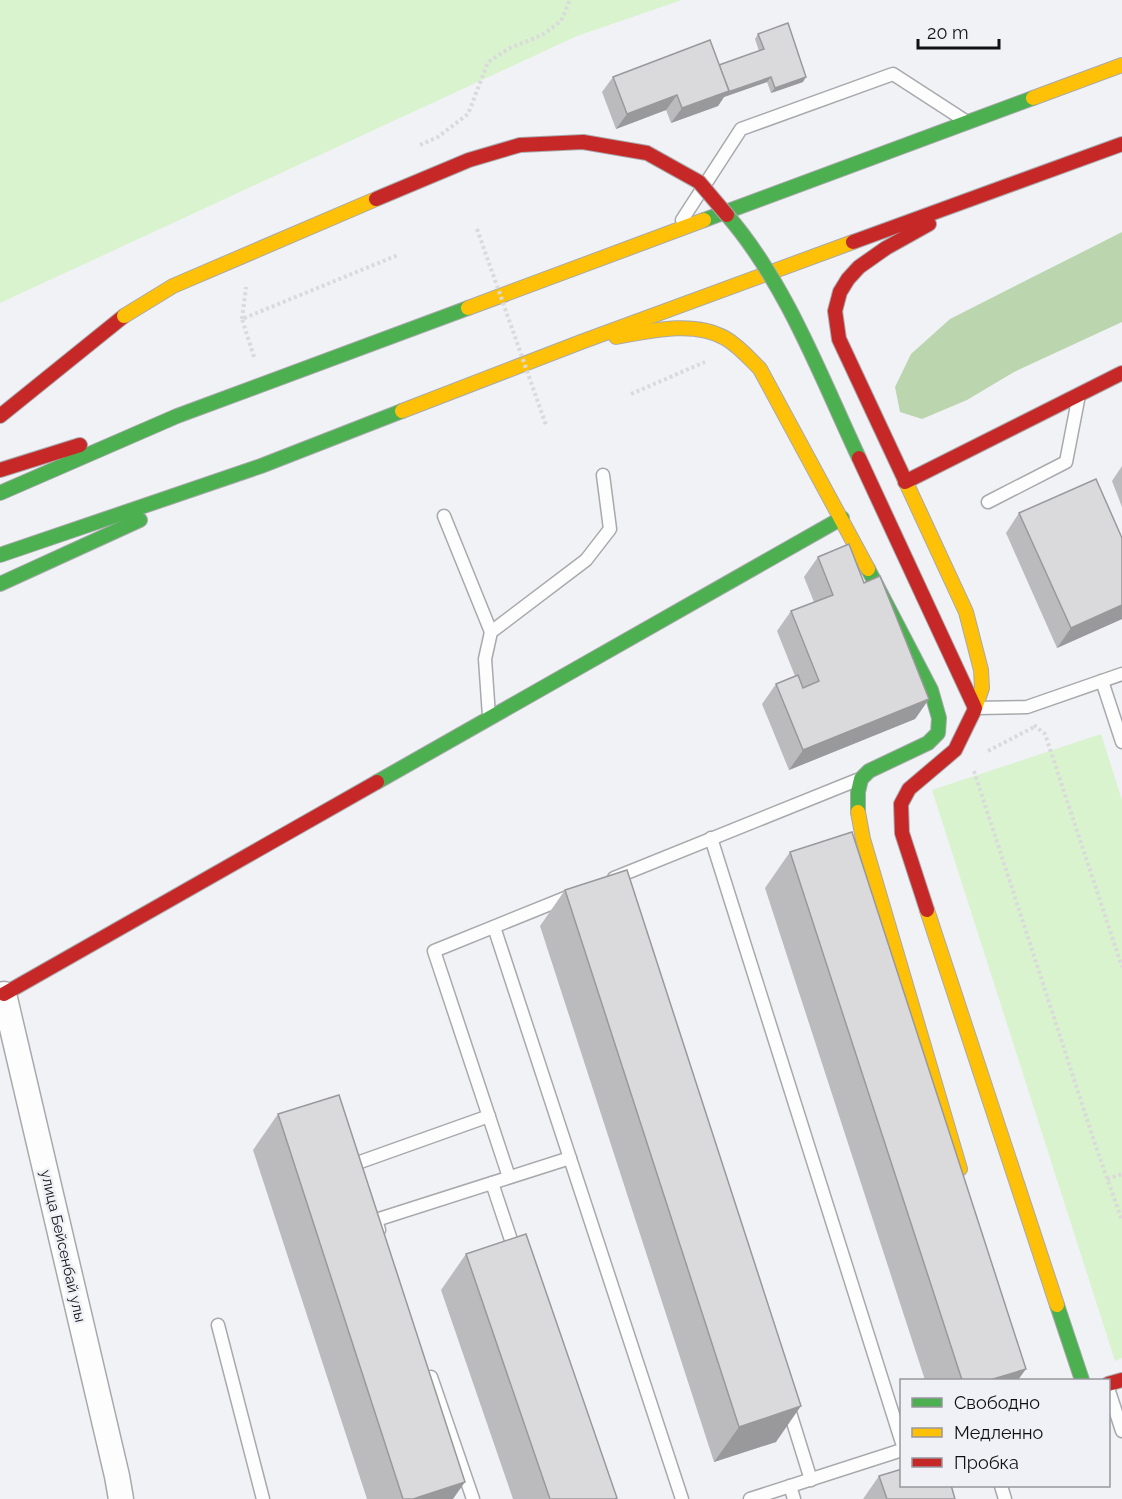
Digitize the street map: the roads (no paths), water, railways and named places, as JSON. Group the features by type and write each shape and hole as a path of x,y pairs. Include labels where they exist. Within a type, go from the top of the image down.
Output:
{"main road":[{"path":"0,493 177,416 1122,65"},
{"path":"0,416 124,316 173,286 469,160 520,145 583,142 647,153 699,182 746,236 790,312 975,708"},
{"path":"0,555 261,466 581,342 1122,144"},
{"path":"967,202 868,260 846,280 835,308 839,339 966,612 981,670 982,688 955,750 909,789 901,804 902,833 1082,1379"},
{"path":"581,342 650,331 688,330 717,334 739,348 760,369 842,518 931,690 939,718 938,733 928,743 869,771 861,779 858,810 863,839 963,1177"},
{"path":"904,482 1122,373"},
{"path":"0,470 177,416"},
{"path":"0,584 261,466"},
{"path":"2,995 842,518"}],"street":[{"name":"улица Бейсенбай улы","path":"2,995 121,1499"}],"lane":[{"path":"675,231 741,129 893,74 968,122"},
{"path":"988,502 1066,462 1079,396"},
{"path":"492,632 586,560 610,529 603,476"},
{"path":"444,516 492,632 485,659 489,718"},
{"path":"975,708 1027,707 1122,674"},
{"path":"1102,681 1122,742"},
{"path":"603,883 626,880 711,838 861,779"},
{"path":"711,838 900,1437"},
{"path":"509,1177 434,951 581,891"},
{"path":"494,927 681,1499"},
{"path":"338,1170 489,1116"},
{"path":"384,1242 376,1220 570,1158"},
{"path":"492,1183 518,1262"},
{"path":"218,1325 263,1499"},
{"path":"426,1365 473,1499"},
{"path":"1110,1392 1122,1431"},
{"path":"786,1400 810,1480"},
{"path":"750,1499 900,1451"},
{"path":"790,1486 794,1499"}]}
